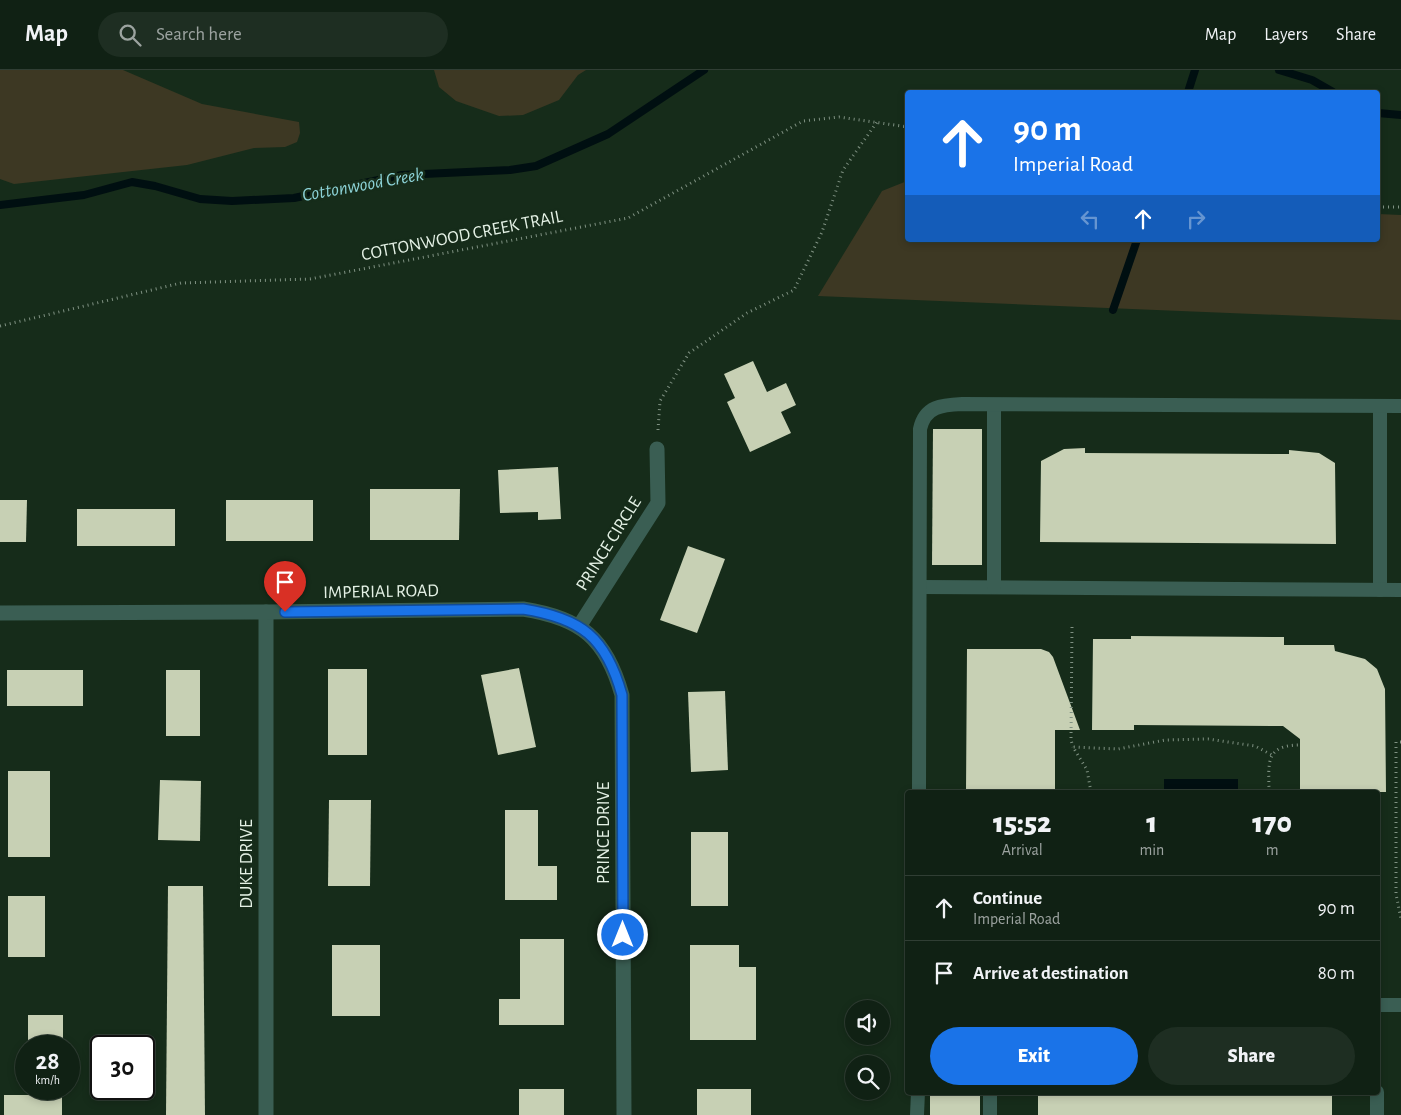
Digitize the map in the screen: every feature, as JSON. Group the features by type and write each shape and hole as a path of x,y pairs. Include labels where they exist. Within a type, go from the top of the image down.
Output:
{"street":[{"name":"PRINCE CIRCLE","path":"580,626 658,503 657,449"},
{"name":"IMPERIAL ROAD","path":"0,613 523,609 549,613 580,626"},
{"name":"DUKE DRIVE","path":"266,612 266,1115"},
{"name":"PRINCE DRIVE","path":"580,626 603,649 615,670 622,695 624,1115"}],"lane":[{"path":"919,790 920,429 923,419 931,410 943,405 1401,406"},
{"path":"994,405 994,587"},
{"path":"1380,406 1380,590"},
{"path":"920,587 1401,590"},
{"path":"1380,1005 1401,1005"},
{"path":"917,1115 918,1095"},
{"path":"990,1095 990,1115"},
{"path":"1377,1095 1377,1115"}],"path":[{"name":"COTTONWOOD CREEK TRAIL","path":"0,326 181,283 310,280 628,218 803,121 839,117 905,127"},
{"path":"657,449 660,401 688,353 747,313 794,290 822,232 842,170 877,122"},
{"path":"1380,206 1401,207"},
{"path":"1072,627 1071,740 1088,770 1091,790"},
{"path":"1073,746 1118,749 1172,739 1208,738 1255,746 1272,755"},
{"path":"1401,742 1396,742 1396,894 1401,919"},
{"path":"1269,790 1272,755 1281,746 1300,745"},
{"path":"1396,797 1401,797"},
{"path":"1396,856 1401,856"}],"shaded area":[{"path":"0,70 123,70 202,104 299,122 300,133 297,142 285,147 254,148 187,165 14,184 0,179"},
{"path":"434,70 586,70 578,75 559,100 523,115 499,116 456,101 439,87"},
{"path":"905,182 905,242 1380,242 1380,214 1401,215 1401,320 818,296 882,191"},
{"path":"1164,779 1238,779 1238,790 1164,790"}],"building":[{"path":"753,361 767,392 786,383 796,405 781,412 791,433 750,452 727,402 735,398 724,374"},
{"path":"933,429 982,429 982,565 932,565"},
{"path":"1085,448 1085,453 1289,454 1289,450 1319,453 1335,463 1336,544 1040,542 1041,461 1064,449"},
{"path":"558,467 561,519 538,520 538,512 500,513 498,470"},
{"path":"370,489 460,489 459,540 370,540"},
{"path":"0,500 27,500 26,542 0,542"},
{"path":"226,500 313,500 313,541 226,541"},
{"path":"77,509 175,509 175,546 77,546"},
{"path":"688,546 725,559 697,633 660,620"},
{"path":"1131,636 1284,637 1284,645 1334,645 1335,651 1365,659 1377,669 1385,689 1386,792 1380,792 1380,790 1300,790 1300,739 1283,726 1134,725 1134,730 1092,730 1093,639 1131,639"},
{"path":"967,649 1041,649 1049,652 1053,657 1080,730 1055,730 1055,790 966,790"},
{"path":"519,668 536,747 498,755 481,675"},
{"path":"328,669 367,669 367,755 328,755"},
{"path":"7,670 83,670 83,706 7,706"},
{"path":"166,670 200,670 200,736 166,736"},
{"path":"725,691 728,770 691,772 688,692"},
{"path":"8,771 50,771 50,857 8,857"},
{"path":"160,780 201,781 200,841 158,840"},
{"path":"329,800 371,800 370,886 328,886"},
{"path":"505,810 538,810 538,866 557,866 557,900 505,900"},
{"path":"691,832 728,832 728,906 691,906"},
{"path":"168,886 203,886 205,1115 166,1115"},
{"path":"8,896 45,896 45,957 8,957"},
{"path":"520,939 564,939 564,1025 499,1025 499,999 520,999"},
{"path":"332,945 380,945 380,1016 332,1016"},
{"path":"690,945 739,945 739,967 756,967 756,1040 690,1040"},
{"path":"28,1015 63,1015 63,1035 28,1035"},
{"path":"519,1089 564,1089 564,1115 519,1115"},
{"path":"697,1089 751,1089 751,1115 697,1115"},
{"path":"4,1095 15,1095 15,1100 62,1100 62,1115 4,1115"},
{"path":"930,1095 980,1095 980,1115 930,1115"},
{"path":"1038,1095 1332,1095 1332,1115 1038,1115"}],"waterway":[{"name":"Cottonwood Creek","path":"0,205 84,195 132,182 155,186 200,199 232,201 294,198 402,175 510,170 536,166 608,134 704,70"},
{"path":"1189,90 1195,70"},
{"name":"Cottonwood Creek","path":"1279,70 1312,80 1330,90"},
{"name":"Cottonwood Creek","path":"1380,113 1401,115"},
{"path":"1113,310 1136,242"}],"route":[{"path":"285,612 523,609 549,613 580,626 603,649 615,670 622,695 623,935"}]}
